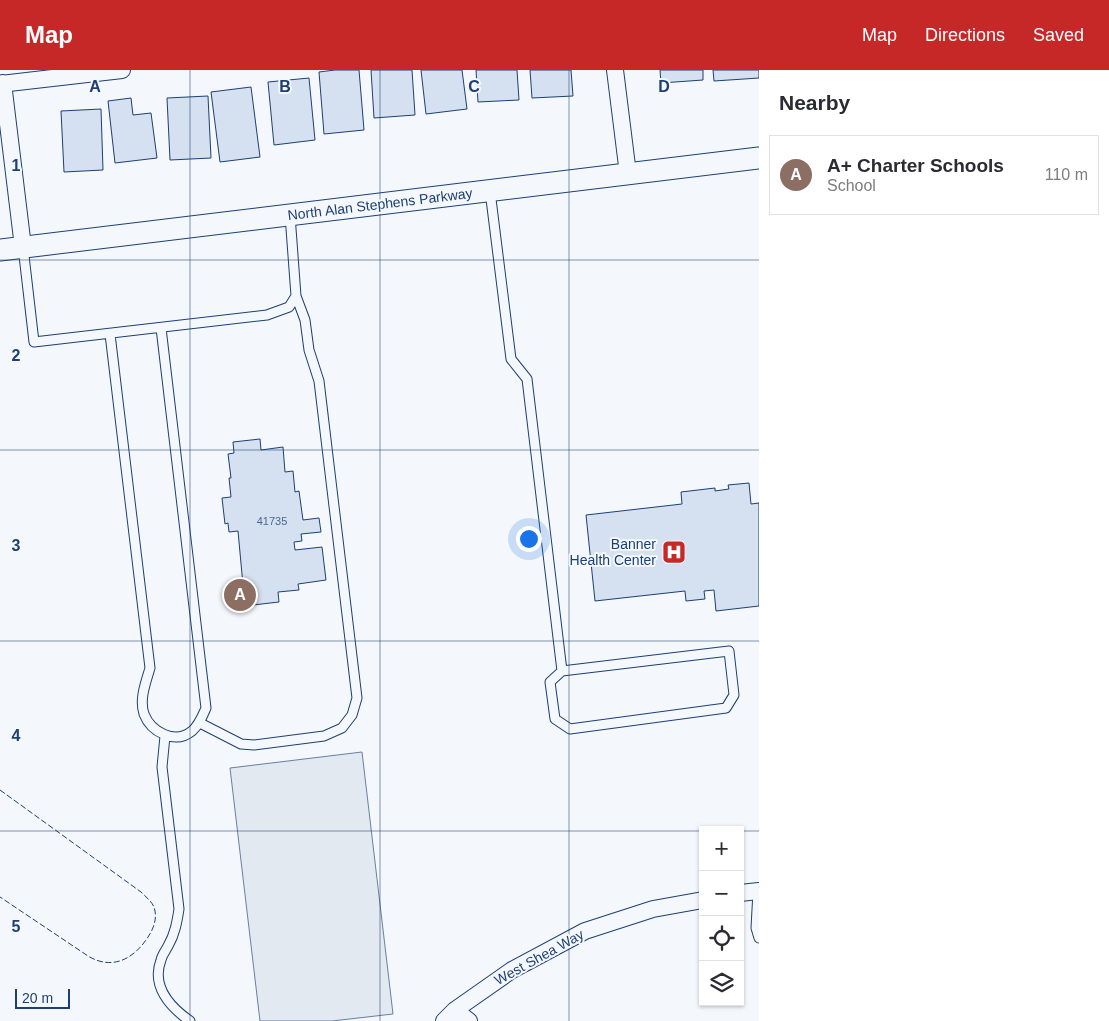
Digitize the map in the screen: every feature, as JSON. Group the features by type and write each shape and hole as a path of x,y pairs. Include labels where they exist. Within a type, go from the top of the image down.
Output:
{"street":[{"path":"23,247 2,83 122,70"},
{"path":"615,70 628,174"},
{"name":"North Alan Stephens Parkway","path":"0,250 759,158"},
{"path":"744,893 759,891"},
{"name":"West Shea Way","path":"449,1015 512,970 585,931 654,909 699,901"},
{"path":"449,1015 469,1021"}],"lane":[{"path":"490,191 511,359 526,379 562,671"},
{"path":"200,723 242,744 254,745 324,736 342,728 352,715 357,698 319,381 309,350 305,320 296,296 290,215"},
{"path":"23,247 34,342 267,315 289,307 296,296"},
{"path":"110,334 150,668 142,697 144,714 153,729 164,736 180,737 190,733 200,723 206,708 161,328"},
{"path":"729,651 734,695 726,708 570,729 555,719 550,682 562,671 729,651"},
{"path":"164,736 162,767 179,909 176,928 161,960 158,976 161,992 190,1021"},
{"path":"759,891 756,928 759,938"}],"shaded area":[{"path":"362,752 393,1014 332,1021 260,1021 230,768"}],"building":[{"path":"359,70 364,130 324,134 319,72"},
{"path":"371,70 412,70 415,115 374,118"},
{"path":"421,70 462,70 467,109 426,114"},
{"path":"476,70 517,70 519,100 478,102"},
{"path":"530,70 571,70 573,96 532,98"},
{"path":"660,70 703,70 703,80 661,83"},
{"path":"713,70 759,70 759,78 714,81"},
{"path":"309,78 315,140 274,145 268,82"},
{"path":"251,87 260,157 220,162 211,92"},
{"path":"208,96 211,158 170,160 167,98"},
{"path":"131,98 133,115 151,113 157,158 115,163 108,101"},
{"path":"101,109 103,170 64,172 61,111"},
{"path":"260,439 261,450 283,447 285,472 293,471 295,492 299,491 303,520 319,518 321,532 301,534 302,541 294,542 295,550 322,547 326,580 298,584 299,590 278,592 279,602 253,605 251,595 244,596 238,531 229,532 228,523 225,524 222,498 231,497 228,454 234,453 233,442"},
{"name":"Banner Health Center","path":"749,483 751,504 759,503 759,606 716,611 714,590 704,591 705,599 686,601 685,591 595,601 586,515 682,504 681,492 715,488 715,491 729,489 728,485"}],"fence":[{"path":"0,790 141,892 153,906 155,919 148,937 134,953 120,961 105,962 88,956 0,897"}],"place":[{"name":"Banner Health Center","path":"674,552"},
{"name":"A+ Charter Schools","path":"240,595"}]}
